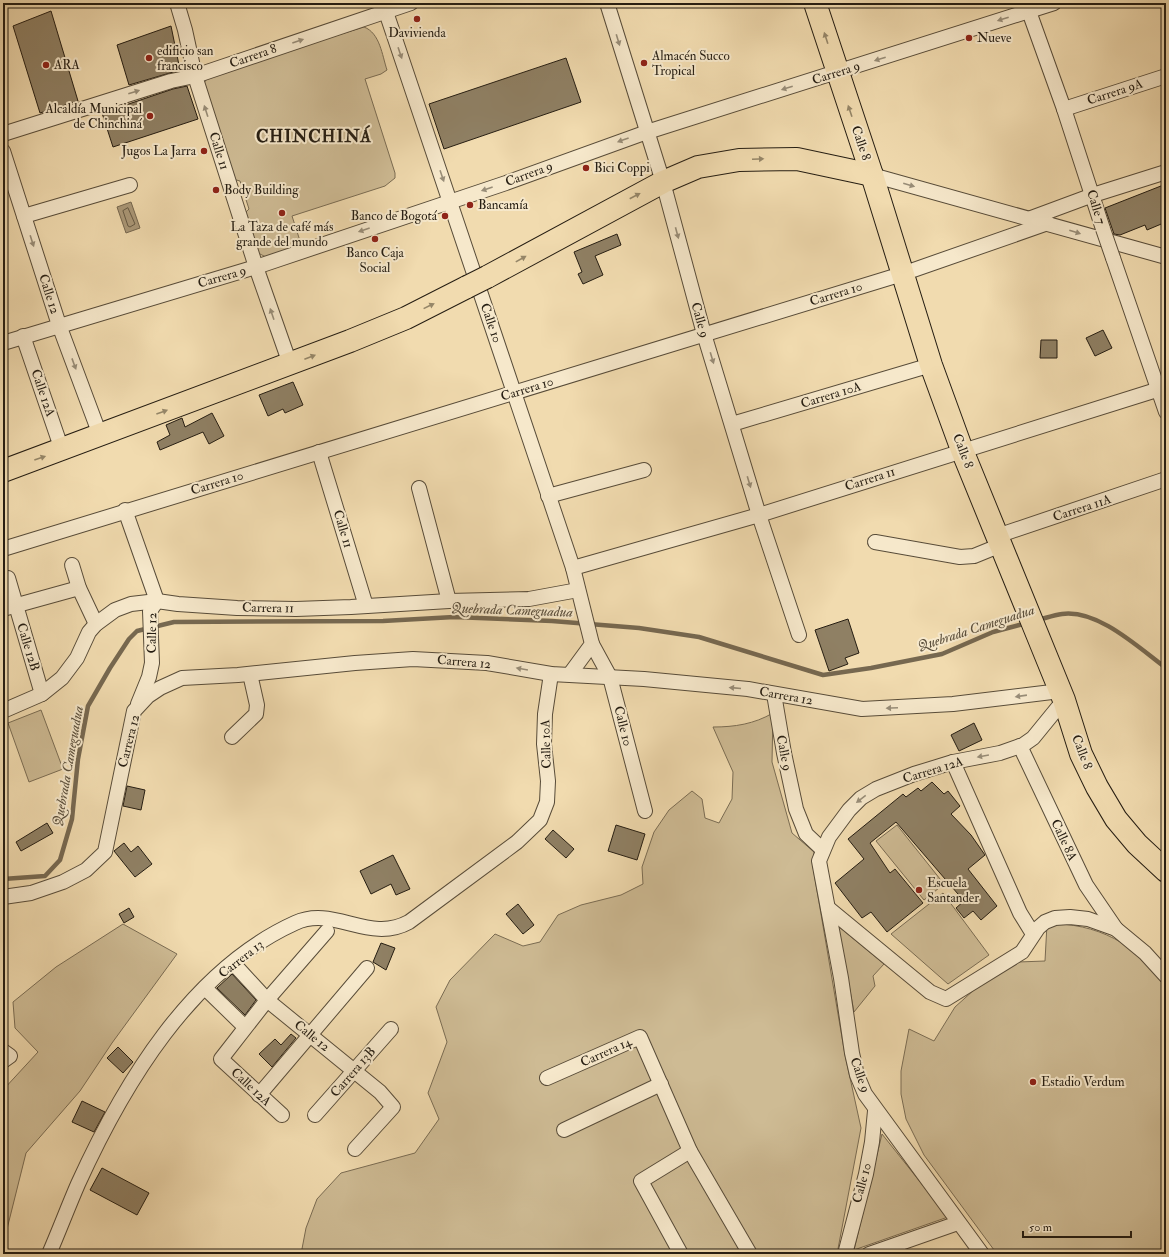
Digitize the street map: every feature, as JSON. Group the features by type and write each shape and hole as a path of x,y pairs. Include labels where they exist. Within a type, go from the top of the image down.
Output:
{"main road":[{"name":"Calle 8","path":"815,3 872,175 931,365 962,450 1062,696 1081,754 1107,806 1137,844 1166,870"},
{"path":"3,471 290,364 406,318 467,288 663,182 698,167 739,160 763,158 797,159 872,175"}],"street":[{"name":"Calle 11","path":"177,3 185,30 195,76 256,267 290,364"},
{"name":"Carrera 8","path":"3,134 171,81 195,76 384,7 410,3"},
{"name":"Calle 9","path":"607,3 663,182 704,334 759,515 799,635"},
{"name":"Carrera 9","path":"3,343 256,267 451,201 647,132 837,73 1028,7 1054,3"},
{"name":"Calle 10","path":"384,7 451,201 573,568 590,638 610,677 645,811"},
{"name":"Calle 7","path":"1028,7 1064,109 1113,258 1162,388 1166,412"},
{"name":"Carrera 9A","path":"1064,109 1166,76"},
{"name":"Calle 12","path":"3,151 59,325 100,435"},
{"path":"1032,218 1093,195 1166,172"},
{"path":"872,175 1032,218 1166,257"},
{"path":"24,216 130,186"},
{"name":"Carrera 10","path":"3,549 125,510 515,393 902,274 1048,223"},
{"name":"Calle 12A","path":"23,336 62,450"},
{"name":"Carrera 10A","path":"732,424 931,365"},
{"name":"Carrera 11","path":"573,568 759,515 1162,388"},
{"name":"Calle 11","path":"319,452 366,606"},
{"path":"548,496 644,470"},
{"name":"Carrera 11A","path":"875,542 960,557 974,556 999,540 1166,479"},
{"path":"419,488 448,601"},
{"name":"Calle 12","path":"125,510 153,606 150,634 152,663 149,677 134,711"},
{"path":"72,565 79,588 96,624"},
{"name":"Calle 12B","path":"8,578 9,607 42,694"},
{"path":"9,607 79,588"},
{"name":"Carrera 11","path":"3,711 42,694 62,678 77,658 89,632 96,624 115,610 131,604 153,606 296,609 448,601 529,599 578,590"},
{"path":"570,674 590,638"},
{"name":"Carrera 12","path":"3,897 31,892 62,882 86,870 105,852 134,711 148,696 160,688 182,678 250,674 355,663 413,659 487,663 551,674 610,677 748,689 862,709 1062,696"},
{"path":"232,737 256,714 257,705 250,674"},
{"name":"Calle 10A","path":"544,813 548,781 544,744 545,714 551,674"},
{"name":"Calle 9","path":"774,694 784,753 796,809 806,834 821,856 828,908 857,1075 864,1094 875,1111 982,1254"},
{"name":"Carrera 12A","path":"821,856 839,822 861,798 876,789 914,774 953,762 1000,753 1020,746 1033,738 1062,696"},
{"name":"Calle 8A","path":"1020,746 1086,885 1116,929"},
{"path":"953,762 1020,913 1033,934"},
{"name":"Carrera 13","path":"49,1254 78,1185 104,1132 153,1048 171,1024 205,988 233,963 270,936 306,919 317,917 372,929 398,928 409,922 517,842 533,828 544,813"},
{"path":"828,908 930,992 946,999 1022,952 1033,934 1045,922 1055,918 1070,917 1088,919 1116,929 1145,953 1166,976"},
{"path":"205,988 245,1027 327,931"},
{"name":"Calle 12","path":"233,963 267,1000 380,1092 393,1107 355,1149"},
{"path":"260,1095 367,968"},
{"name":"Calle 12A","path":"245,1027 221,1059 282,1115"},
{"name":"Carrera 13B","path":"315,1115 391,1029"},
{"name":"Carrera 14","path":"547,1078 640,1037 690,1151 750,1254"},
{"path":"3,1051 10,1056 3,1061"},
{"path":"564,1130 661,1084"},
{"name":"Calle 10","path":"844,1254 866,1174 872,1142 875,1111"},
{"path":"682,1254 640,1181 690,1151"},
{"path":"869,1254 958,1223"}],"shaded area":[{"path":"364,27 374,34 377,39 387,70 381,74 365,79 395,173 395,178 385,186 292,216 301,244 298,247 266,257 258,253 243,215 249,209 240,181 229,178 202,86 206,80 216,72"},
{"path":"41,710 63,769 29,782 8,723"},
{"path":"773,713 772,762 792,833 814,852 813,867 845,1055 861,1128 837,1254 301,1254 306,1228 317,1199 341,1173 415,1153 439,1119 428,1093 447,1042 436,1007 450,980 495,934 523,946 540,942 558,915 581,905 621,895 643,884 642,867 654,832 669,810 692,791 702,799 705,818 719,823 732,799 733,772 713,727 744,724 759,720"},
{"path":"897,825 944,884 924,900 876,841"},
{"path":"943,893 989,955 948,984 891,934"},
{"path":"123,924 177,954 112,1043 80,1091 26,1153 7,1229 3,1235 3,1090 38,1052 15,1028 13,1002 56,967"},
{"name":"Estadio Verdum","path":"1047,924 1065,924 1082,927 1099,932 1114,939 1129,947 1142,958 1155,970 1166,984 1166,1254 997,1254 924,1155 906,1119 901,1094 901,1071 909,1029 934,1041 955,1007 984,981 1018,962 1045,961"},
{"path":"838,926 884,964 873,976 875,986 854,1012"},
{"path":"882,1134 948,1217 854,1250"}],"water":[{"path":"131,202 140,228 126,233 117,207"}],"building":[{"name":"ARA","path":"51,11 78,101 40,113 13,26"},
{"name":"edificio san francisco","path":"171,26 180,70 129,85 117,45"},
{"path":"566,58 581,102 444,149 429,104"},
{"name":"Alcaldía Municipal de Chinchiná","path":"187,86 198,119 113,147 102,113 173,89"},
{"path":"1166,184 1166,222 1147,230 1145,225 1120,235 1114,234 1105,208"},
{"path":"617,234 621,245 595,256 603,275 583,284 578,274 582,272 574,252"},
{"path":"1103,330 1112,348 1095,356 1086,338"},
{"path":"1041,340 1057,340 1057,358 1040,358"},
{"path":"293,382 303,405 285,413 283,409 268,416 259,395"},
{"path":"212,413 224,436 209,444 203,432 160,450 157,442 170,435 166,425 182,418 185,427"},
{"path":"848,619 859,653 845,658 848,664 829,671 815,630"},
{"path":"974,723 982,740 959,751 951,735"},
{"path":"932,782 944,794 948,791 960,806 951,814 971,835 985,855 968,869 997,906 981,920 973,911 964,918 956,908 964,901 896,822 870,843 890,873 895,869 923,903 887,932 871,912 862,918 835,883 864,859 848,839 903,794 906,797 918,788 921,791"},
{"path":"127,786 145,790 141,810 123,806"},
{"path":"47,823 53,833 21,851 16,842"},
{"path":"616,825 645,834 637,860 608,851"},
{"path":"553,830 574,849 566,858 545,839"},
{"path":"124,843 131,852 138,846 152,864 135,877 114,851"},
{"path":"393,855 410,889 396,895 391,884 371,894 360,871"},
{"path":"518,904 534,925 523,934 506,914"},
{"path":"129,908 134,917 124,923 119,914"},
{"path":"381,943 395,948 386,970 373,962"},
{"path":"232,974 256,1000 245,1015 217,988"},
{"path":"291,1034 296,1038 272,1067 259,1054 275,1039 281,1045"},
{"path":"118,1047 133,1062 123,1073 107,1058"},
{"path":"82,1101 105,1112 94,1132 72,1122"},
{"path":"102,1168 149,1193 137,1215 90,1190"}],"waterway":[{"name":"Quebrada Cameguadua","path":"1038,620 1062,614 1076,614 1090,618 1104,624 1131,641 1166,668"},
{"name":"Quebrada Cameguadua","path":"3,879 45,876 60,860 72,819 78,759 88,706 110,668 129,639 137,631 174,622 383,621 454,617 552,621 639,628 699,637 823,675 871,668 942,654 993,632 1027,623"}],"place":[{"name":"Davivienda","path":"417,19"},
{"name":"Nueve","path":"969,38"},
{"name":"edificio san francisco","path":"149,58"},
{"name":"Almacén Succo Tropical","path":"644,63"},
{"name":"ARA","path":"46,65"},
{"name":"Alcaldía Municipal de Chinchiná","path":"150,116"},
{"name":"Jugos La Jarra","path":"204,151"},
{"name":"Bici Coppi","path":"586,168"},
{"name":"Body Building","path":"216,190"},
{"name":"Bancamía","path":"470,205"},
{"name":"La Taza de café más grande del mundo","path":"282,213"},
{"name":"Banco de Bogotá","path":"445,216"},
{"name":"Banco Caja Social","path":"375,239"},
{"name":"Escuela Santander","path":"919,890"},
{"name":"Estadio Verdum","path":"1033,1082"}],"district":[{"name":"CHINCHINÁ","path":"314,136"}]}
